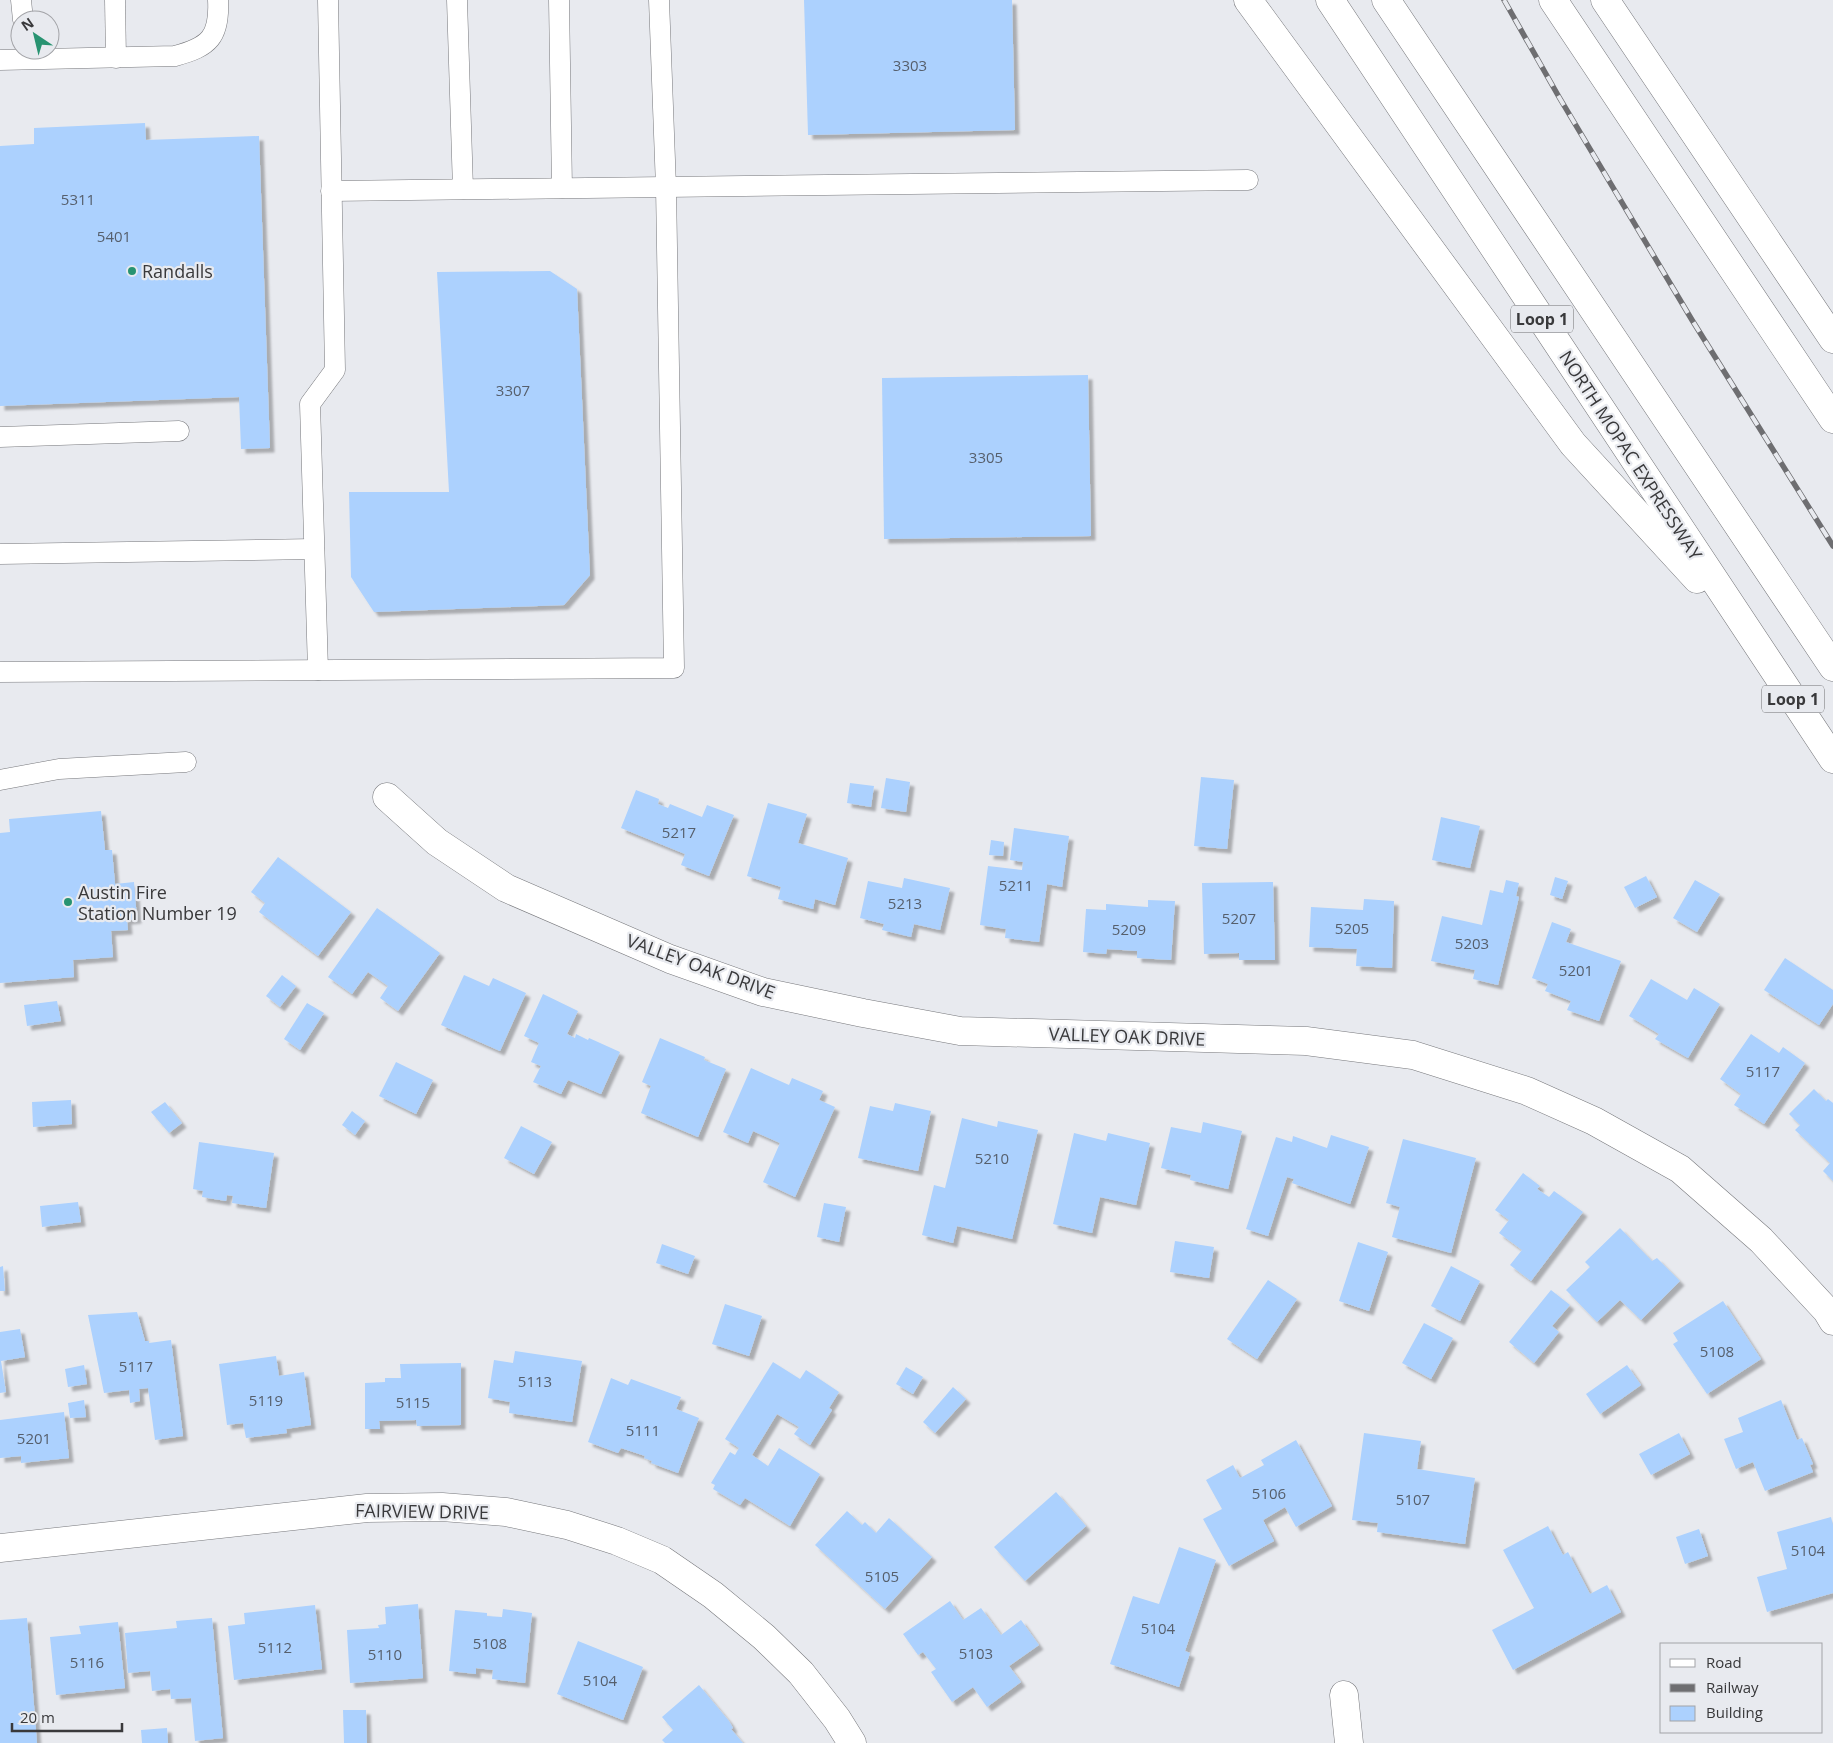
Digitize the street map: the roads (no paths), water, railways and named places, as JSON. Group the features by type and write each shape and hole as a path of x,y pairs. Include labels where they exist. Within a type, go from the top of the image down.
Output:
{"main road":[{"path":"1248,0 1573,444 1752,640"},
{"name":"NORTH MOPAC EXPRESSWAY","path":"1330,0 1752,640 1833,759"},
{"path":"1386,0 1833,667"},
{"path":"1553,0 1833,419"},
{"path":"1605,0 1833,339"},
{"name":"VALLEY OAK DRIVE","path":"387,797 437,842 506,888 670,959 763,992 960,1031 1306,1041 1413,1055 1527,1091 1594,1120 1680,1169 1761,1240 1827,1311 1833,1320"},
{"name":"FAIRVIEW DRIVE","path":"0,1548 367,1508 442,1507 506,1512 567,1525 617,1540 662,1560 712,1595 764,1637 801,1673 837,1719 852,1743"},
{"path":"1344,1694 1349,1743"}],"lane":[{"path":"115,0 116,58"},
{"path":"60,56 116,58 175,56 197,50 213,36 219,17 218,0"},
{"path":"318,670 310,404 335,370 328,0"},
{"path":"457,0 463,189"},
{"path":"558,0 562,188"},
{"path":"0,672 674,668 666,187 659,0"},
{"path":"331,190 1248,180"},
{"path":"0,437 179,431"},
{"path":"0,554 314,549"},
{"path":"0,780 59,769 186,762"}],"railway":[{"path":"1504,0 1559,97 1692,320 1833,546"}],"place":[{"name":"Randalls","path":"132,271"},
{"name":"Austin Fire Station Number 19","path":"68,902"}]}
